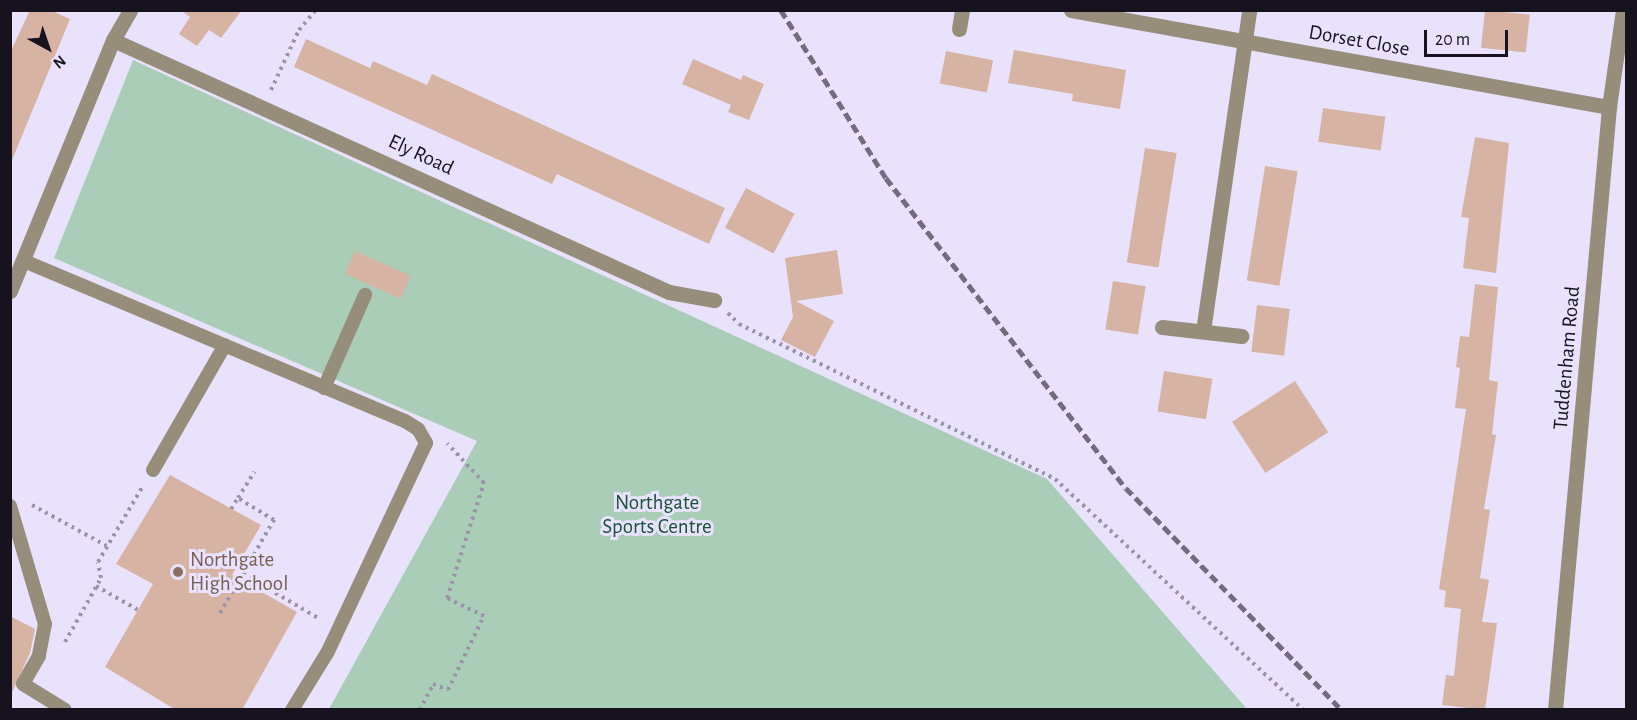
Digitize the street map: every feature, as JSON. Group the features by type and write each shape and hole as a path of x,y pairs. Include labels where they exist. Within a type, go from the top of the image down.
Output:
{"street":[{"path":"10,291 113,40 130,10"},
{"path":"959,29 962,10"},
{"name":"Dorset Close","path":"1071,10 1609,107"},
{"path":"1203,331 1249,10"},
{"name":"Tuddenham Road","path":"1555,710 1609,107 1623,10"},
{"name":"Ely Road","path":"113,40 669,292 714,300"},
{"path":"1162,327 1241,336"}],"lane":[{"path":"24,261 405,421 418,429 426,443 337,628 292,710"},
{"path":"324,388 365,294"},
{"path":"153,470 225,345"},
{"path":"10,506 45,624 39,656 23,684 65,710"}],"path":[{"path":"264,107 299,30 316,10"},
{"path":"734,319 1055,479 1305,710"},
{"path":"39,656 60,650 101,578 98,562 153,470"},
{"path":"231,509 254,472"},
{"path":"220,613 274,520 238,498"},
{"path":"30,504 107,546"},
{"path":"243,574 337,628"},
{"path":"96,586 138,610"}],"green space":[{"name":"Northgate Sports Centre","path":"133,60 1047,479 1247,709 329,709 477,441 54,258"}],"building":[{"path":"30,10 50,10 70,19 10,165 10,53"},
{"path":"180,10 242,10 221,38 209,30 197,46 179,34 190,17"},
{"path":"1485,10 1530,15 1526,52 1481,48"},
{"path":"306,39 370,68 373,61 427,85 432,74 725,208 709,244 557,174 552,184 294,67"},
{"path":"1014,50 1126,70 1120,109 1072,101 1073,94 1008,83"},
{"path":"946,51 993,60 987,93 940,83"},
{"path":"693,59 741,80 743,75 764,84 749,120 728,112 731,105 682,84"},
{"path":"1323,108 1385,117 1381,150 1318,142"},
{"path":"1475,137 1509,143 1496,273 1463,268 1469,218 1461,217"},
{"path":"1145,148 1177,153 1158,268 1127,263"},
{"path":"1265,166 1298,171 1279,286 1247,281"},
{"path":"746,188 795,214 773,254 725,228"},
{"path":"837,250 843,294 796,301 834,321 815,357 781,340 793,317 785,258"},
{"path":"355,251 411,276 401,299 345,274"},
{"path":"1113,281 1146,286 1138,335 1105,329"},
{"path":"1475,284 1498,287 1489,380 1498,382 1492,434 1496,435 1484,509 1490,510 1480,578 1489,580 1482,622 1497,623 1485,710 1442,705 1446,675 1454,676 1461,609 1444,607 1446,591 1439,589 1466,409 1455,408 1460,368 1456,367 1460,336 1469,337"},
{"path":"1257,305 1290,309 1284,356 1251,352"},
{"path":"1164,371 1212,379 1206,419 1158,411"},
{"path":"1295,381 1328,432 1265,473 1232,422"},
{"path":"170,475 261,525 232,575 297,612 242,710 176,710 105,667 153,584 116,564"},
{"path":"10,616 35,629 30,653 10,697"}],"railway":[{"path":"781,10 886,178 1126,488 1342,710"}],"place":[{"name":"Northgate High School","path":"178,572"}]}
